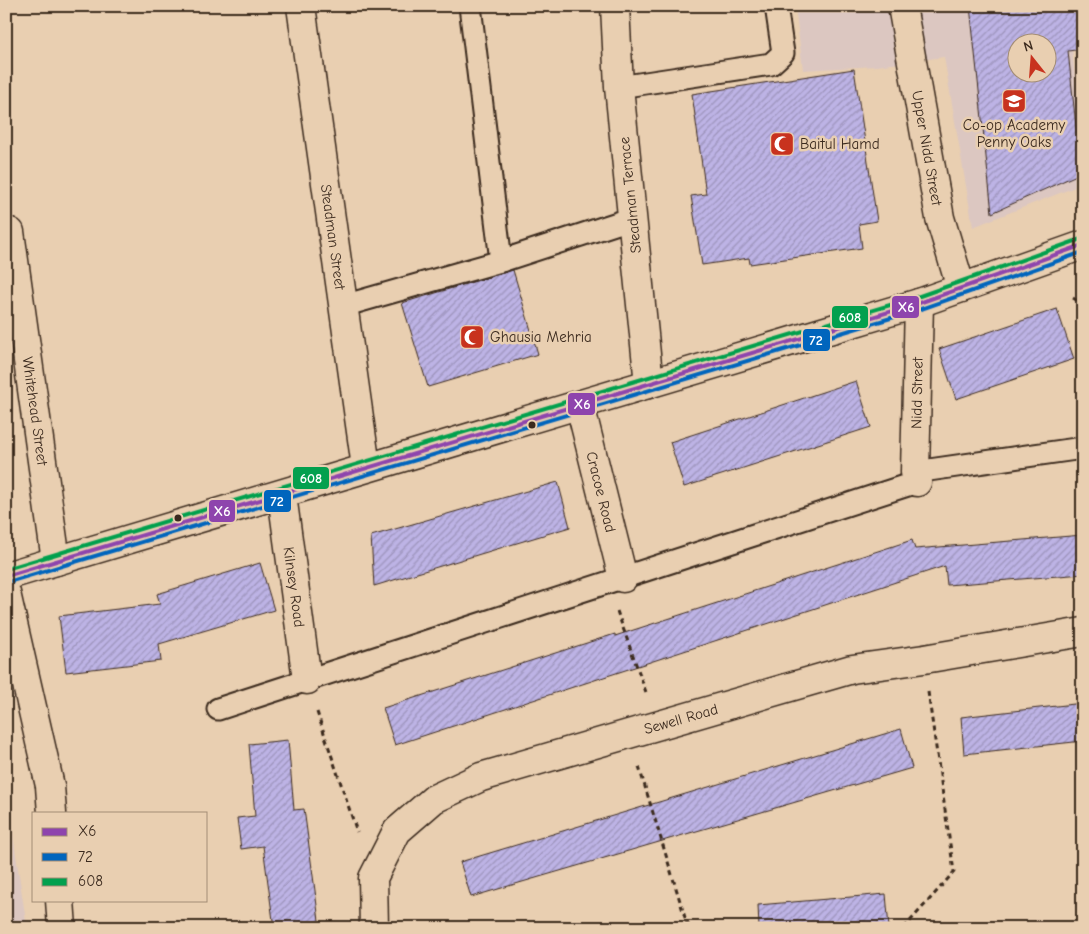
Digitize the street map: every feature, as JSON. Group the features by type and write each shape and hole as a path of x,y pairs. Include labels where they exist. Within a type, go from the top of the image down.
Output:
{"street":[{"name":"Steadman Street","path":"301,6 366,467"},
{"name":"Steadman Terrace","path":"614,6 619,87 649,384"},
{"name":"Upper Nidd Street","path":"902,6 940,218 961,288"},
{"name":"Whitehead Street","path":"10,232 56,561"},
{"path":"6,576 282,495 366,467 580,405 918,303 1083,245"},
{"name":"Nidd Street","path":"916,477 918,303"},
{"name":"Cracoe Road","path":"580,405 615,581"},
{"name":"Kilnsey Road","path":"282,495 307,680"},
{"path":"6,593 50,786 52,812"},
{"name":"Sewell Road","path":"374,928 373,878 398,831 434,800 481,777 852,669 924,659 1083,632"},
{"path":"60,902 62,928"}],"lane":[{"path":"470,6 501,261"},
{"path":"619,87 771,64 783,53 776,6"},
{"path":"343,306 501,261 633,218"},
{"path":"218,709 615,581 916,477 1083,448"}],"path":[{"path":"1073,298 1083,304"},
{"path":"615,581 657,726"},
{"path":"904,928 954,872 924,659"},
{"path":"307,680 373,878"},
{"path":"628,734 687,924 694,928"}],"shaded area":[{"name":"Co-op Academy Penny Oaks","path":"795,6 1068,6 1083,160 1083,184 973,227 944,57 877,66 803,70"},
{"path":"6,789 27,928 6,928"}],"building":[{"path":"970,6 1083,6 1083,49 1068,51 1081,173 992,213"},
{"name":"Baitul Hamd","path":"854,69 877,221 859,224 862,248 750,264 749,258 702,265 691,196 706,194 692,94"},
{"name":"Ghausia Mehria","path":"513,270 538,354 428,387 402,303"},
{"path":"1057,309 1074,359 956,399 939,349"},
{"path":"856,381 871,427 684,487 670,442"},
{"path":"558,482 570,527 374,586 371,536"},
{"path":"1083,535 1083,574 947,585 945,566 395,745 383,708 615,634 615,636 912,540 915,549"},
{"path":"260,563 274,610 159,644 161,661 66,672 59,616 160,604 157,594"},
{"path":"1083,703 1083,741 964,754 961,717"},
{"path":"901,729 912,768 471,897 460,862"},
{"path":"288,740 294,810 304,809 320,928 274,928 263,846 241,849 237,818 255,816 249,744"},
{"path":"886,894 889,928 759,928 758,905"}],"transit line":[{"name":"608","path":"6,569 917,297 1081,239"},
{"name":"X6","path":"6,576 919,303 1083,245"},
{"name":"72","path":"8,582 921,309 1083,252"}],"place":[{"name":"Co-op Academy Penny Oaks","path":"1014,101"},
{"name":"Baitul Hamd","path":"782,144"},
{"name":"Ghausia Mehria","path":"472,337"}]}
